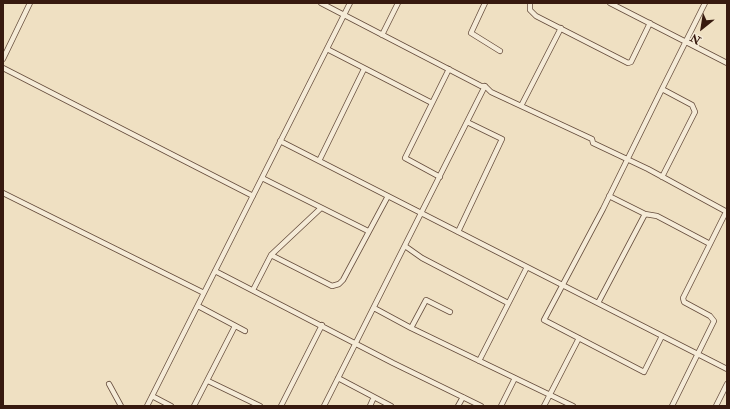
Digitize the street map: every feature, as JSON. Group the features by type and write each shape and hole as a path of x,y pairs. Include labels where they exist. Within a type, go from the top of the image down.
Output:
{"street":[{"path":"3,58 30,3"},
{"path":"321,3 481,86 485,86 491,92 592,140 592,143 662,177 727,212 683,300 710,316 714,321 672,406"},
{"path":"147,406 350,3"},
{"path":"382,35 398,3"},
{"path":"485,3 470,32 500,51"},
{"path":"530,3 530,10 532,14 628,63 631,62 650,23"},
{"path":"610,3 727,63"},
{"path":"662,336 644,372 544,320 609,196 626,159 705,3"},
{"path":"522,106 561,28"},
{"path":"327,49 432,103"},
{"path":"3,68 253,196"},
{"path":"319,161 364,69"},
{"path":"440,177 405,158 449,69"},
{"path":"324,406 485,86"},
{"path":"662,89 692,105 694,112 662,177"},
{"path":"458,232 502,139 467,122"},
{"path":"280,142 727,369"},
{"path":"262,178 368,231"},
{"path":"3,193 204,293"},
{"path":"271,255 334,286 343,280 388,196"},
{"path":"609,196 645,214 657,216 710,244"},
{"path":"253,290 271,255 321,208"},
{"path":"598,303 645,214"},
{"path":"405,246 422,258 508,303"},
{"path":"479,361 526,267"},
{"path":"215,271 481,406"},
{"path":"411,328 426,300 450,312"},
{"path":"198,306 245,331"},
{"path":"374,308 411,328 573,406"},
{"path":"281,406 322,325"},
{"path":"194,406 235,326"},
{"path":"544,406 579,338"},
{"path":"338,378 391,406"},
{"path":"501,406 515,378"},
{"path":"208,381 260,406"},
{"path":"109,384 121,406"},
{"path":"716,406 727,384"},
{"path":"152,396 171,406"},
{"path":"370,406 374,397"},
{"path":"458,406 462,397"}]}
